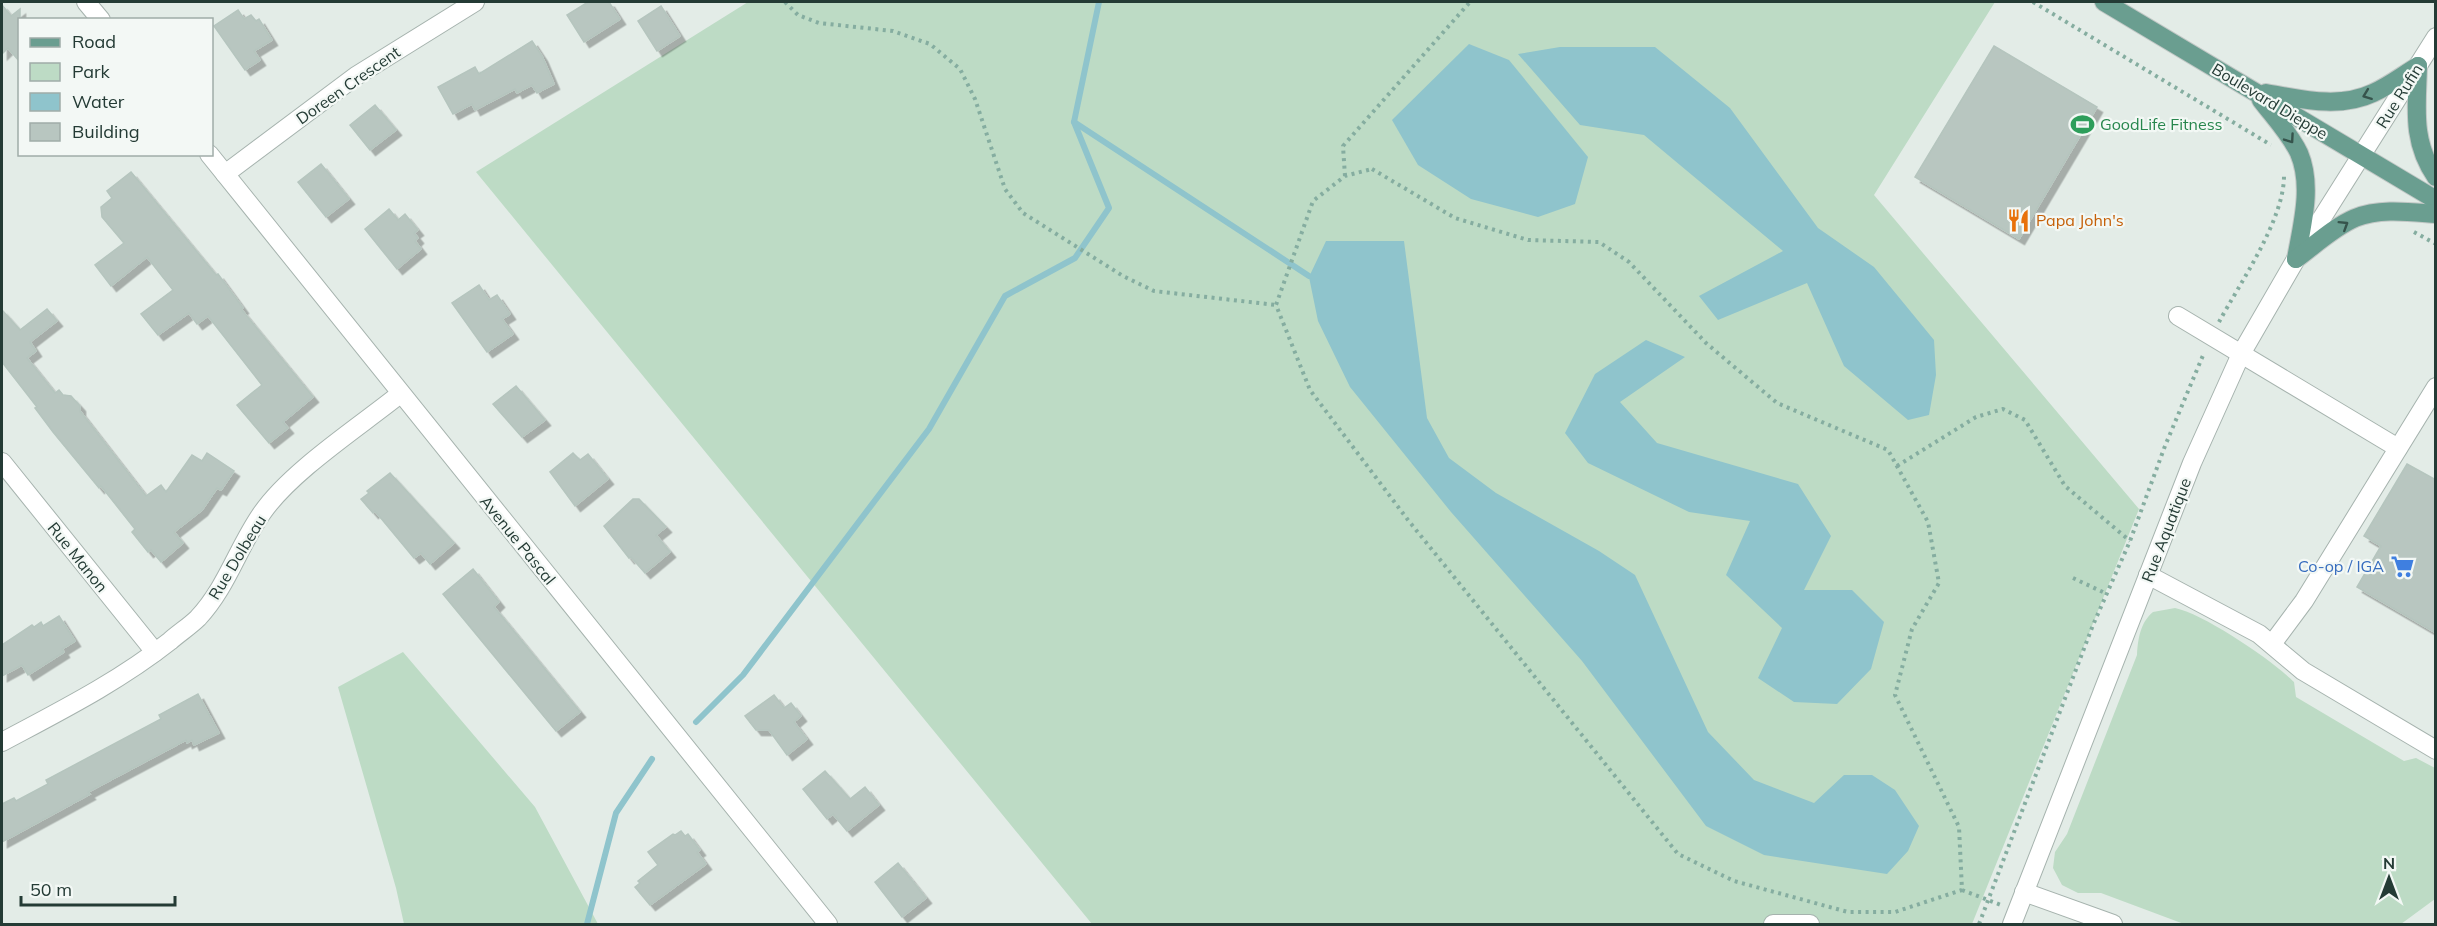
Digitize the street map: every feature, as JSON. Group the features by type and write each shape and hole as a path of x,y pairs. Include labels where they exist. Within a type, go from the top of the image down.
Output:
{"main road":[{"name":"Boulevard Dieppe","path":"2104,2 2436,200"},
{"path":"2255,92 2316,100 2353,100 2376,92 2418,66"},
{"path":"2418,66 2418,137 2427,165 2436,177"},
{"path":"2255,92 2294,144 2303,166 2305,206 2296,259"},
{"path":"2296,259 2345,224 2363,216 2385,212 2436,213"}],"street":[{"path":"86,2 99,18"},
{"name":"Doreen Crescent","path":"225,174 356,76 475,2"},
{"name":"Rue Rufin","path":"2361,155 2436,37"},
{"name":"Rue Aquatique","path":"2014,918 2205,432 2241,354 2296,259 2361,155"},
{"name":"Avenue Pascal","path":"211,156 828,924"},
{"path":"2178,316 2398,448"},
{"path":"2272,644 2304,601 2436,387"},
{"name":"Rue Dolbeau","path":"2,742 107,686 197,619 224,584 240,549 263,511 299,474 400,394"},
{"name":"Rue Manon","path":"2,462 155,652"},
{"path":"2148,576 2247,627 2272,644 2302,671 2436,750"},
{"path":"2024,892 2113,924"},
{"path":"1773,924 1810,924"}],"path":[{"path":"784,2 798,15 819,23 893,31 930,44 960,69 975,99 1005,189 1023,213 1097,260 1154,291 1276,305"},
{"path":"1345,176 1343,146 1470,2"},
{"path":"2033,2 2271,145 2275,150"},
{"path":"1962,890 1959,827 1895,695 1912,629 1939,583 1928,522 1888,450 1778,403 1706,343 1629,262 1599,242 1528,240 1455,218 1372,169 1345,176 1313,201 1276,305 1310,390 1408,520 1678,854 1734,881 1848,912 1895,912 1962,890 1989,900 2014,918"},
{"path":"1979,924 2017,820 2130,541 2165,446 2211,336 2266,236 2279,206 2284,187 2284,170"},
{"path":"1897,466 1976,417 2003,409 2025,420 2065,486 2130,541"},
{"path":"2073,578 2107,594"}],"green space":[{"path":"748,2 1995,2 1874,195 2139,509 1972,924 1092,924 476,172"},
{"path":"2175,608 2220,628 2270,662 2294,682 2296,697 2404,761 2416,758 2435,768 2435,899 2401,924 2184,924 2101,893 2078,893 2062,885 2053,868 2055,852 2067,834 2137,655 2142,626 2153,612"},
{"path":"403,652 535,807 598,924 404,924 396,888 338,687"}],"water":[{"path":"1469,44 1509,60 1588,157 1575,204 1538,217 1471,199 1418,165 1392,120"},
{"path":"1560,47 1655,47 1730,108 1818,228 1874,267 1934,340 1936,375 1929,415 1908,420 1844,366 1807,283 1718,320 1699,296 1783,251 1644,135 1580,125 1518,54"},
{"path":"1326,241 1404,241 1427,418 1449,458 1496,493 1599,551 1635,575 1708,732 1754,780 1814,803 1844,775 1872,775 1895,790 1919,826 1908,851 1887,874 1764,855 1706,826 1582,661 1451,512 1350,387 1318,321 1309,277"},
{"path":"1646,340 1685,357 1620,402 1657,443 1798,484 1831,536 1804,590 1852,590 1884,622 1871,669 1837,704 1794,702 1758,678 1782,628 1726,575 1750,521 1689,512 1588,463 1565,433 1595,374"}],"building":[{"path":"588,2 609,2 620,19 584,42 567,15"},
{"path":"2,5 11,16 20,9 20,18 18,18 18,60 8,48 2,54"},
{"path":"661,6 680,36 657,51 638,21"},
{"path":"238,10 244,19 251,15 256,21 259,19 272,40 254,51 260,60 245,70 214,26"},
{"path":"532,41 542,56 554,84 537,93 532,85 517,93 515,89 475,110 472,104 453,114 438,87 475,67 479,74"},
{"path":"1994,46 2097,107 2019,239 1915,177"},
{"path":"375,105 396,130 370,150 350,125"},
{"path":"321,164 349,199 326,217 298,182"},
{"path":"131,172 216,275 218,274 243,308 241,309 313,397 283,422 288,428 269,443 237,405 262,385 208,316 197,324 189,313 158,335 141,314 173,290 147,257 111,286 95,265 124,243 102,217 101,207 112,198 107,191"},
{"path":"389,209 398,220 405,214 418,230 414,233 418,238 415,241 421,249 397,269 365,229"},
{"path":"479,285 489,300 497,295 510,314 502,319 513,334 487,352 452,303"},
{"path":"47,309 57,321 30,342 36,351 27,358 55,393 59,390 63,395 71,396 80,406 80,411 146,496 161,485 166,492 192,455 202,461 207,453 234,471 221,490 217,488 202,510 174,532 183,543 161,562 151,550 148,552 132,532 135,529 53,432 2,362 2,310 20,330"},
{"path":"516,386 545,420 522,437 493,404"},
{"path":"573,453 580,460 588,454 608,479 575,506 550,472"},
{"name":"Co-op / IGA","path":"2407,464 2436,480 2436,633 2357,587 2381,546 2364,536"},
{"path":"390,473 454,543 430,564 421,553 414,558 375,511 373,513 361,499 369,493 367,491"},
{"path":"633,499 639,499 666,527 656,535 670,552 645,573 631,557 629,558 604,526"},
{"path":"473,569 499,602 494,607 580,712 556,731 443,594"},
{"path":"59,616 75,641 62,649 64,652 28,675 22,665 2,676 2,645 32,625 34,627 41,622 43,626"},
{"path":"198,694 219,733 194,745 192,740 187,743 186,740 88,792 90,794 2,842 2,804 14,798 16,801 48,784 46,780 161,719 159,715"},
{"path":"774,695 784,708 791,703 801,716 794,722 807,739 787,755 769,730 756,730 745,716"},
{"path":"825,771 850,799 865,787 879,805 847,831 833,814 827,819 803,789"},
{"path":"681,831 685,836 688,834 700,850 697,852 706,864 650,905 635,887 640,883 638,881 658,865 648,852"},
{"path":"898,863 926,898 902,917 875,882"}],"waterway":[{"path":"696,722 743,675 929,429 1005,296 1075,258 1109,208 1074,122 1099,2"},
{"path":"1074,122 1309,276"},
{"path":"587,924 616,813 652,759"}],"place":[{"name":"GoodLife Fitness","path":"2082,124"},
{"name":"Papa John's","path":"2018,220"},
{"name":"Co-op / IGA","path":"2402,566"}]}
